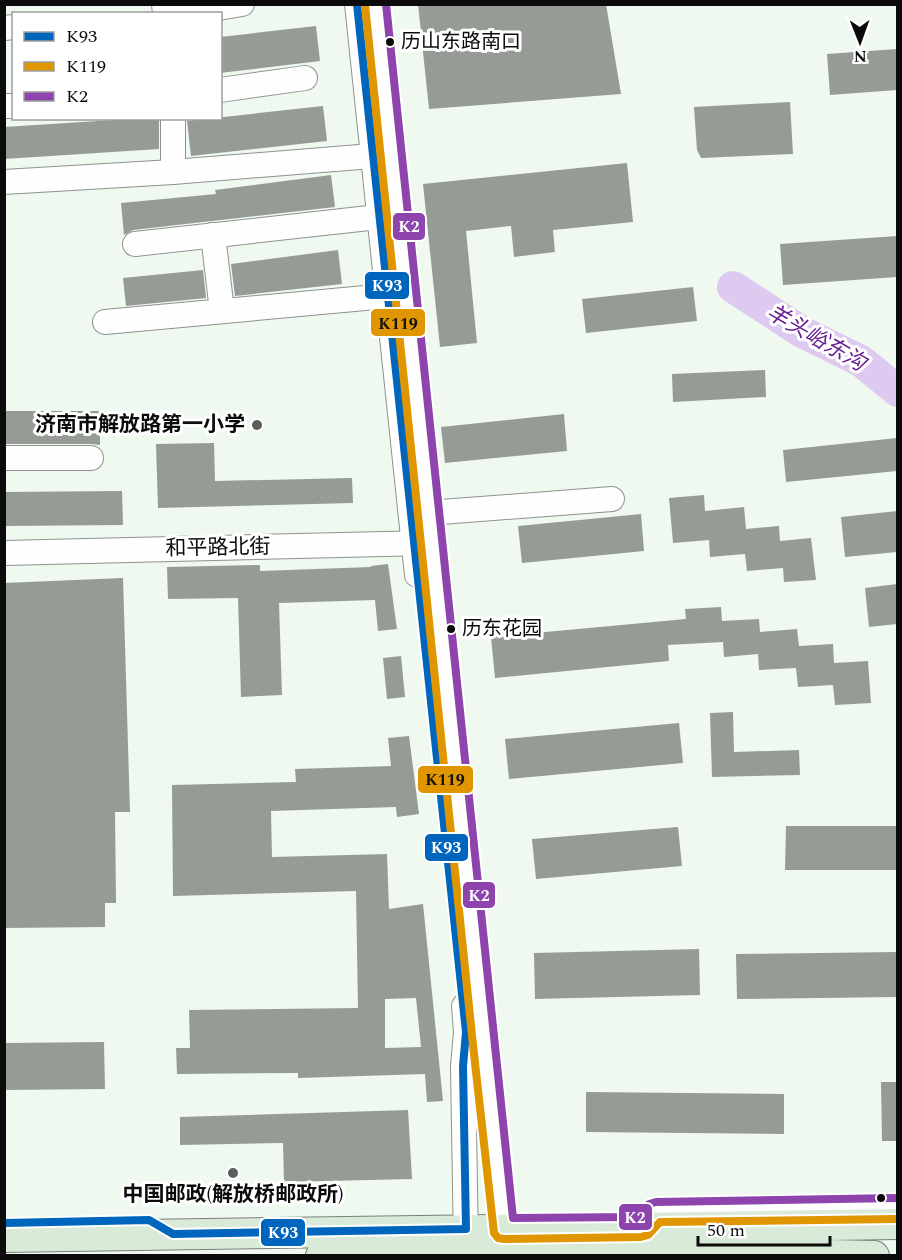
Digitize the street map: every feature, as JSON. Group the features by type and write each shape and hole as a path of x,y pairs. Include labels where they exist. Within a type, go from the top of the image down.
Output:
{"main road":[{"path":"4,1237 161,1227 466,1246 505,1246 649,1236 897,1224"},
{"path":"649,1236 874,1256"},
{"path":"321,1256 466,1246"}],"street":[{"path":"194,12 242,4"},
{"path":"357,4 387,296 423,543 505,1246"},
{"path":"375,4 428,513 423,543 466,1032 463,1066 466,1246"},
{"path":"222,90 305,78"},
{"path":"172,120 173,172"},
{"path":"4,182 173,172 372,156"},
{"path":"135,244 378,217"},
{"path":"213,235 222,311"},
{"path":"105,322 387,296"},
{"path":"4,458 91,458"},
{"path":"428,513 612,499"},
{"name":"和平路北街","path":"4,553 423,543"},
{"path":"649,1236 897,1208"},
{"path":"4,1223 161,1227"}],"building":[{"path":"418,4 606,4 621,94 429,109"},
{"path":"316,26 320,61 222,73 222,37"},
{"path":"897,49 897,90 830,95 827,54"},
{"path":"790,102 793,154 701,158 697,150 694,107"},
{"path":"323,106 327,141 191,156 187,121 222,120 222,117"},
{"path":"114,120 159,120 159,149 4,159 4,127"},
{"path":"627,163 633,222 553,230 555,252 514,257 511,226 466,231 477,343 440,347 423,184"},
{"path":"331,175 335,207 133,230 124,235 121,203 216,194 215,190"},
{"path":"897,236 897,277 783,285 780,244"},
{"path":"338,250 342,284 235,296 231,264"},
{"path":"203,270 206,298 126,306 123,278"},
{"path":"693,287 697,321 586,333 582,299"},
{"path":"765,370 766,397 673,402 672,374"},
{"path":"4,411 100,411 100,445 4,444"},
{"path":"564,414 567,451 445,463 441,427"},
{"path":"897,438 897,471 786,482 783,450"},
{"path":"214,443 215,481 352,478 353,503 158,508 156,444"},
{"path":"122,491 123,525 4,526 4,492"},
{"path":"704,495 705,511 744,507 746,529 779,526 780,541 811,538 816,580 784,582 783,568 747,571 745,554 710,557 709,540 673,543 669,498"},
{"path":"897,511 897,552 845,557 841,517"},
{"path":"641,514 644,551 522,563 518,526"},
{"path":"388,564 397,629 378,631 375,600 279,603 282,695 241,697 238,598 168,599 167,567 260,565 260,571 371,567"},
{"path":"123,578 130,812 115,812 116,903 105,903 105,927 4,928 4,583"},
{"path":"897,584 897,624 869,627 865,588"},
{"path":"721,607 722,621 759,619 760,632 797,629 799,646 833,644 834,663 868,661 871,703 835,705 833,685 798,687 796,668 759,670 758,654 724,657 723,642 668,645 669,661 495,678 491,637 686,619 685,609"},
{"path":"401,656 405,697 387,699 383,658"},
{"path":"733,712 734,752 799,750 800,775 712,777 710,713"},
{"path":"679,723 683,763 509,779 505,739"},
{"path":"409,736 419,814 397,817 396,807 271,811 272,857 387,854 389,909 423,904 443,1101 427,1102 425,1074 298,1078 298,1073 177,1074 176,1048 190,1048 189,1010 358,1008 356,891 173,896 172,785 296,782 295,769 391,766 388,738","holes":["416,998 421,1047 385,1048 385,999"]},
{"path":"786,826 897,826 897,870 785,870"},
{"path":"678,827 682,866 536,879 532,839"},
{"path":"699,949 700,995 535,999 534,953"},
{"path":"897,952 897,997 737,999 736,954"},
{"path":"104,1042 105,1089 4,1090 4,1043"},
{"path":"881,1082 897,1082 897,1141 882,1141"},
{"path":"586,1092 784,1094 784,1134 586,1132"},
{"path":"408,1110 412,1179 284,1182 283,1143 180,1145 180,1117"}],"waterway":[{"name":"羊头峪东沟","path":"733,287 802,332 861,361 898,391"}],"transit line":[{"name":"K93","path":"4,1223 149,1220 173,1234 466,1229 463,1066 466,1032 357,4"},
{"name":"K2","path":"386,4 513,1218 637,1217 649,1204 656,1202 898,1198"},
{"name":"K119","path":"365,5 494,1233 498,1238 504,1239 641,1237 648,1235 660,1222 898,1219"}],"place":[{"name":"历山东路南口","path":"390,42"},
{"name":"济南市解放路第一小学","path":"257,425"},
{"name":"历东花园","path":"451,629"},
{"name":"中国邮政(解放桥邮政所)","path":"233,1173"}]}
